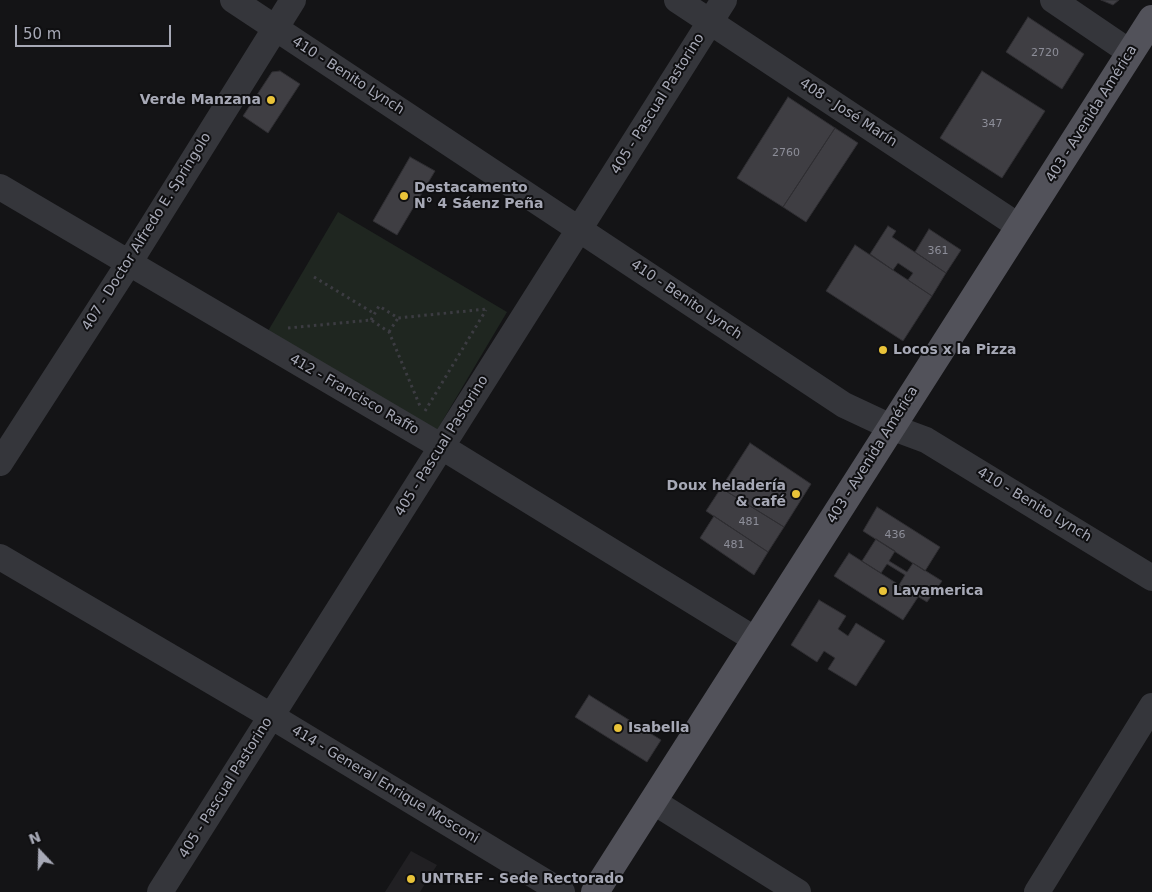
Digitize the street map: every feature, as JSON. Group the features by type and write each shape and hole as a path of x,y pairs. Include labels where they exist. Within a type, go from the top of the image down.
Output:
{"main road":[{"name":"403 - Avenida América","path":"595,892 891,427 1145,34"}],"street":[{"name":"410 - Benito Lynch","path":"233,0 844,405 891,427 926,440 1152,578"},
{"name":"407 - Doctor Alfredo E. Springolo","path":"0,463 129,263 293,0"},
{"name":"408 - José Marín","path":"677,0 1020,227"},
{"name":"405 - Pascual Pastorino","path":"160,892 724,0"},
{"path":"1053,0 1145,34"},
{"name":"412 - Francisco Raffo","path":"0,187 442,447 756,640"},
{"name":"414 - General Enrique Mosconi","path":"0,558 272,716 562,892"},
{"path":"1037,892 1152,706"},
{"path":"654,802 798,892"}],"path":[{"path":"314,277 375,314"},
{"path":"282,328 371,320 390,332 423,414 487,309 398,318 379,306 371,320"},
{"path":"390,332 398,318"}],"shaded area":[{"path":"338,212 507,312 437,430 268,331"},
{"name":"UNTREF - Sede Rectorado","path":"411,851 437,865 420,892 385,892"}],"building":[{"path":"1101,0 1119,0 1113,5"},
{"path":"1028,17 1084,54 1062,89 1006,52"},
{"name":"Verde Manzana","path":"280,71 300,84 268,133 243,116 272,72"},
{"path":"982,71 1045,111 1002,178 940,138"},
{"path":"788,97 835,128 783,207 737,178"},
{"path":"835,128 858,143 806,222 783,207"},
{"name":"Destacamento N° 4 Sáenz Peña","path":"410,157 435,171 397,235 373,221"},
{"path":"888,226 896,231 892,237 946,273 932,296 908,280 913,273 898,263 893,270 870,254"},
{"path":"929,229 961,250 946,273 915,252"},
{"path":"855,245 932,296 903,341 826,291"},
{"path":"750,443 811,484 784,527 721,488"},
{"path":"721,488 784,527 768,552 706,511"},
{"path":"877,507 940,547 925,571 863,531"},
{"path":"714,516 768,552 754,575 700,538"},
{"path":"876,539 895,551 889,561 907,572 913,563 942,581 927,602 899,585 905,575 887,564 881,573 862,561"},
{"name":"Lavamerica","path":"849,553 918,597 903,620 834,576"},
{"path":"819,600 846,616 838,629 848,636 856,623 885,641 856,686 828,669 835,658 824,651 817,662 791,645"},
{"name":"Isabella","path":"589,695 661,740 647,762 575,717"}],"place":[{"name":"Verde Manzana","path":"271,100"},
{"name":"Destacamento N° 4 Sáenz Peña","path":"404,196"},
{"name":"Locos x la Pizza","path":"883,350"},
{"name":"Doux heladería & café","path":"796,494"},
{"name":"Lavamerica","path":"883,591"},
{"name":"Isabella","path":"618,728"},
{"name":"UNTREF - Sede Rectorado","path":"411,879"}]}
